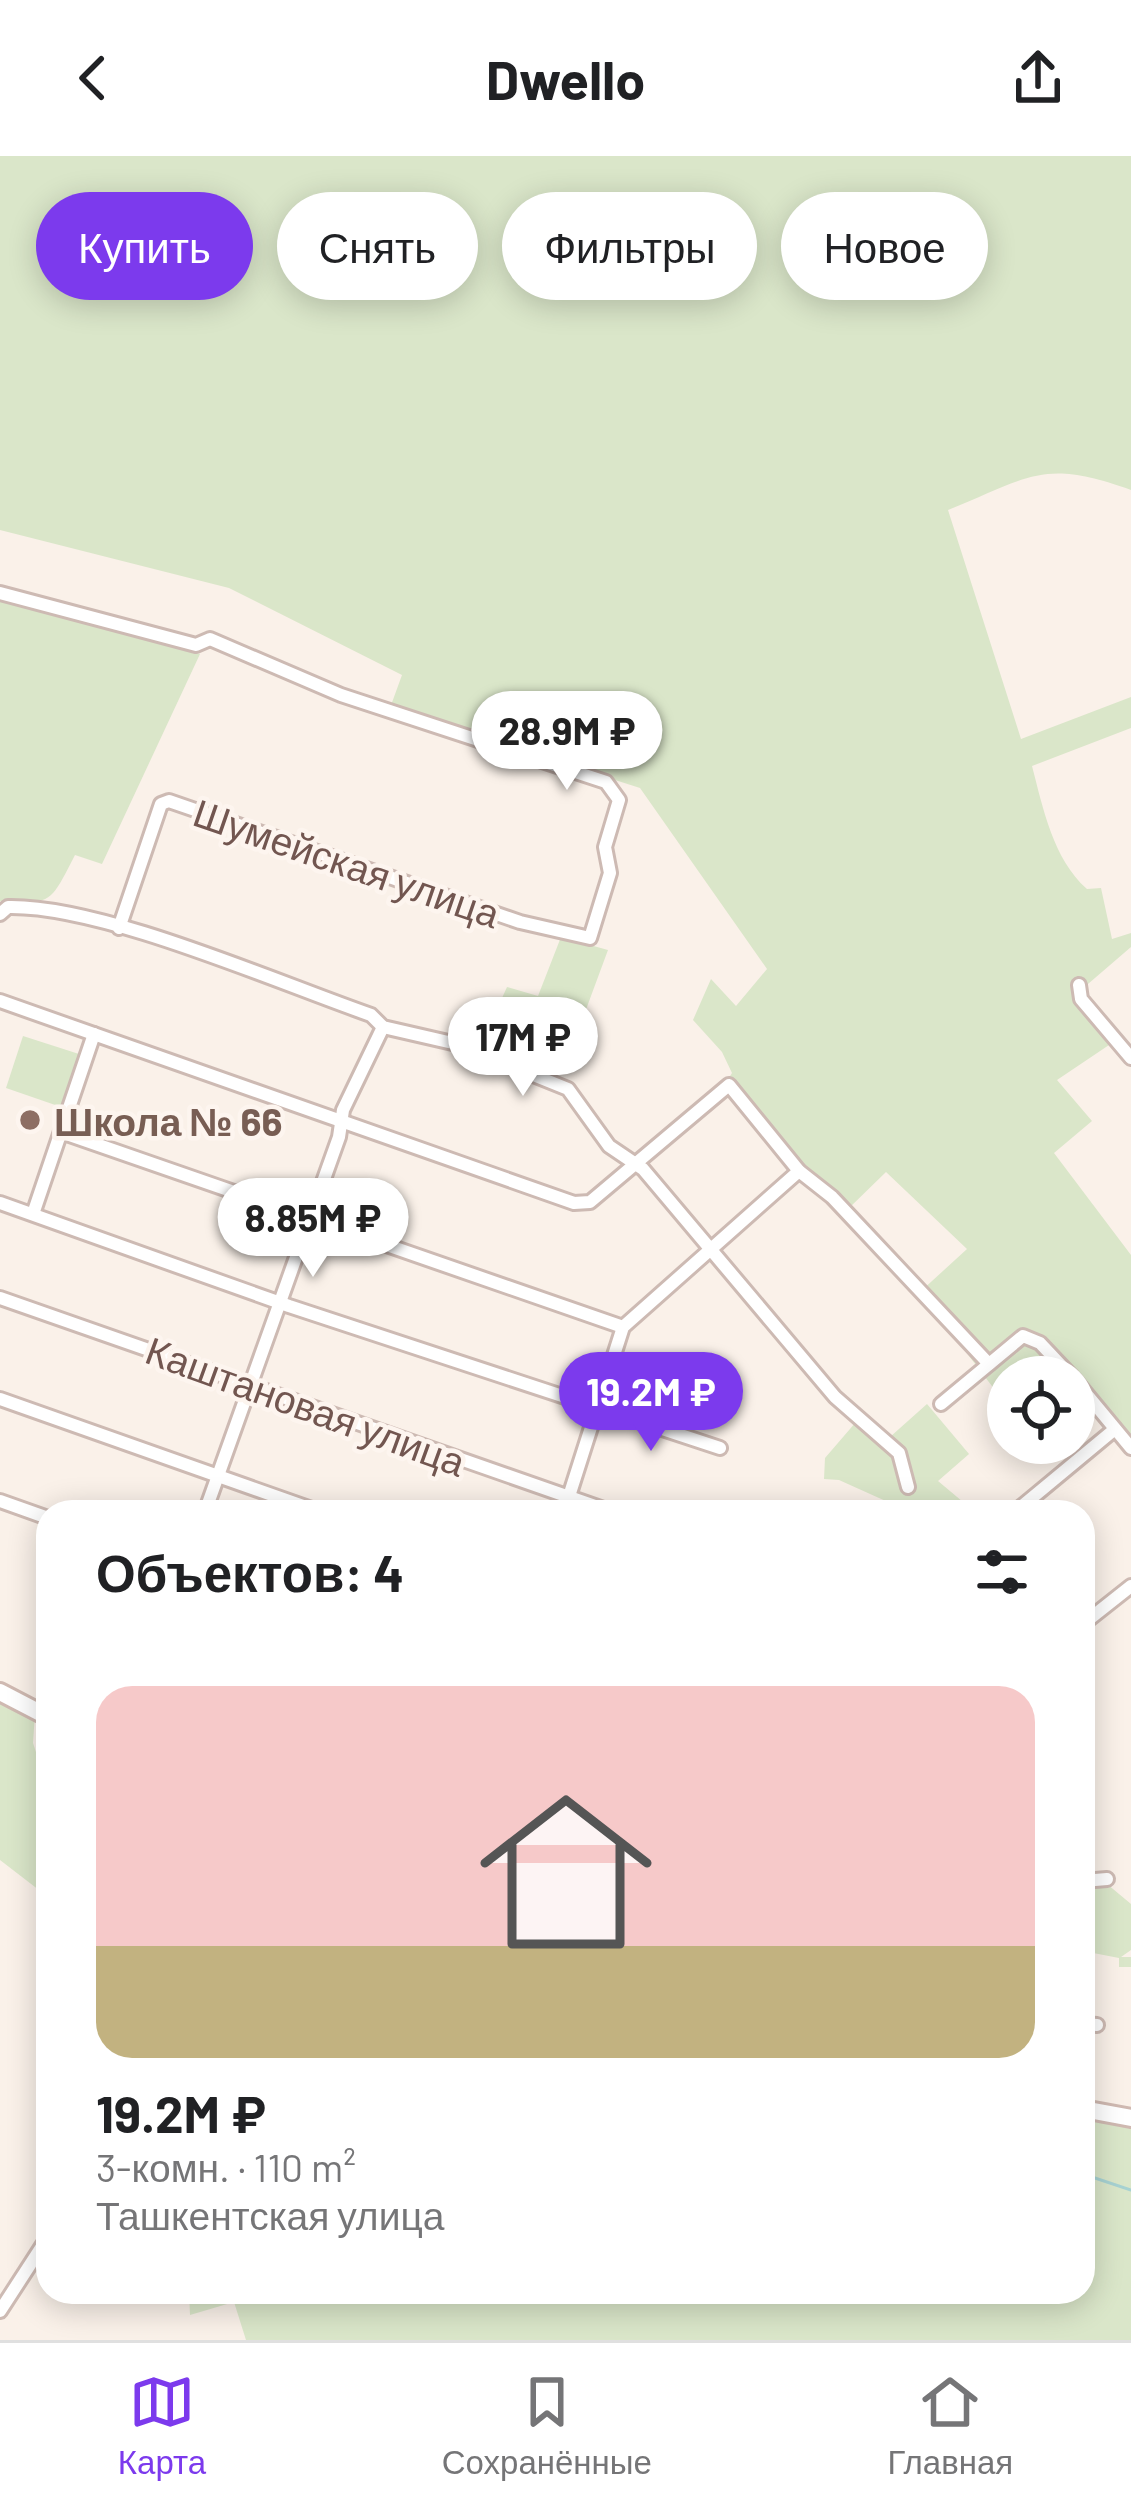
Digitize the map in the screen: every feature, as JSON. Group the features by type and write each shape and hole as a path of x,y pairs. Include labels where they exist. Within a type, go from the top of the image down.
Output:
{"main road":[{"path":"0,1692 36,1711"},
{"path":"1095,2111 1131,2118"}],"street":[{"name":"Шумейская улица","path":"0,593 196,645 210,639 341,695 540,757 616,791 620,800 605,847 610,873 590,938 520,922 170,802 161,804 119,928"},
{"path":"4,910 119,928 371,1015 383,1027 457,1044 568,1089 610,1146 636,1164 835,1397 899,1453 908,1487"},
{"path":"1079,985 1081,998 1131,1058"},
{"path":"0,1001 574,1203 590,1202 729,1085 800,1172 832,1196 987,1362"},
{"path":"209,1500 341,1121 383,1027"},
{"path":"32,1214 94,1034"},
{"path":"61,1132 623,1327"},
{"path":"569,1500 623,1327 708,1247 800,1172"},
{"path":"0,1203 280,1303 720,1448"},
{"name":"Каштановая улица","path":"0,1298 554,1500"},
{"path":"998,1356 1017,1338 1029,1336 1050,1356"},
{"path":"941,1404 987,1366"},
{"path":"0,1400 287,1500"},
{"path":"1095,1405 1131,1448"},
{"path":"1030,1500 1115,1429"},
{"path":"0,1501 36,1514"},
{"path":"1095,1614 1131,1586"},
{"path":"1095,1880 1107,1879"},
{"path":"0,2311 36,2256"}],"green space":[{"path":"0,156 1131,156 1131,490 1077,475 1037,476 948,510 1021,739 1131,697 1131,728 1032,766 1051,832 1066,863 1087,889 1101,888 1112,939 1131,933 1131,947 1081,990 1112,1043 1057,1080 1092,1121 1054,1153 1131,1255 1131,1442 1095,1407 1095,1356 987,1356 987,1380 920,1292 967,1249 886,1172 846,1211 803,1176 727,1081 732,1073 722,1052 693,1020 711,979 736,1006 767,969 640,788 390,708 402,675 229,588 0,530"},
{"path":"0,598 200,654 102,864 75,855 55,891 41,901 0,901"},
{"path":"561,937 608,950 581,1023 533,1012 518,1022 506,1061 479,1049 507,987 538,996"},
{"path":"23,1036 79,1054 61,1107 6,1088"},
{"path":"927,1404 969,1454 938,1481 961,1500 883,1500 839,1480 824,1479 825,1458 856,1422 890,1437"},
{"path":"0,1698 35,1713 36,1888 0,1860"},
{"path":"1095,1884 1107,1884 1131,1904 1131,1950 1121,1957 1131,1957 1131,1967 1119,1967 1119,1958 1095,1953"},
{"path":"1095,2118 1131,2126 1131,2340 246,2340 235,2304 1095,2304"},
{"path":"190,2304 227,2304 190,2315"}],"waterway":[{"path":"1095,2178 1131,2190"}],"place":[{"name":"Школа № 66","path":"30,1120"}]}
